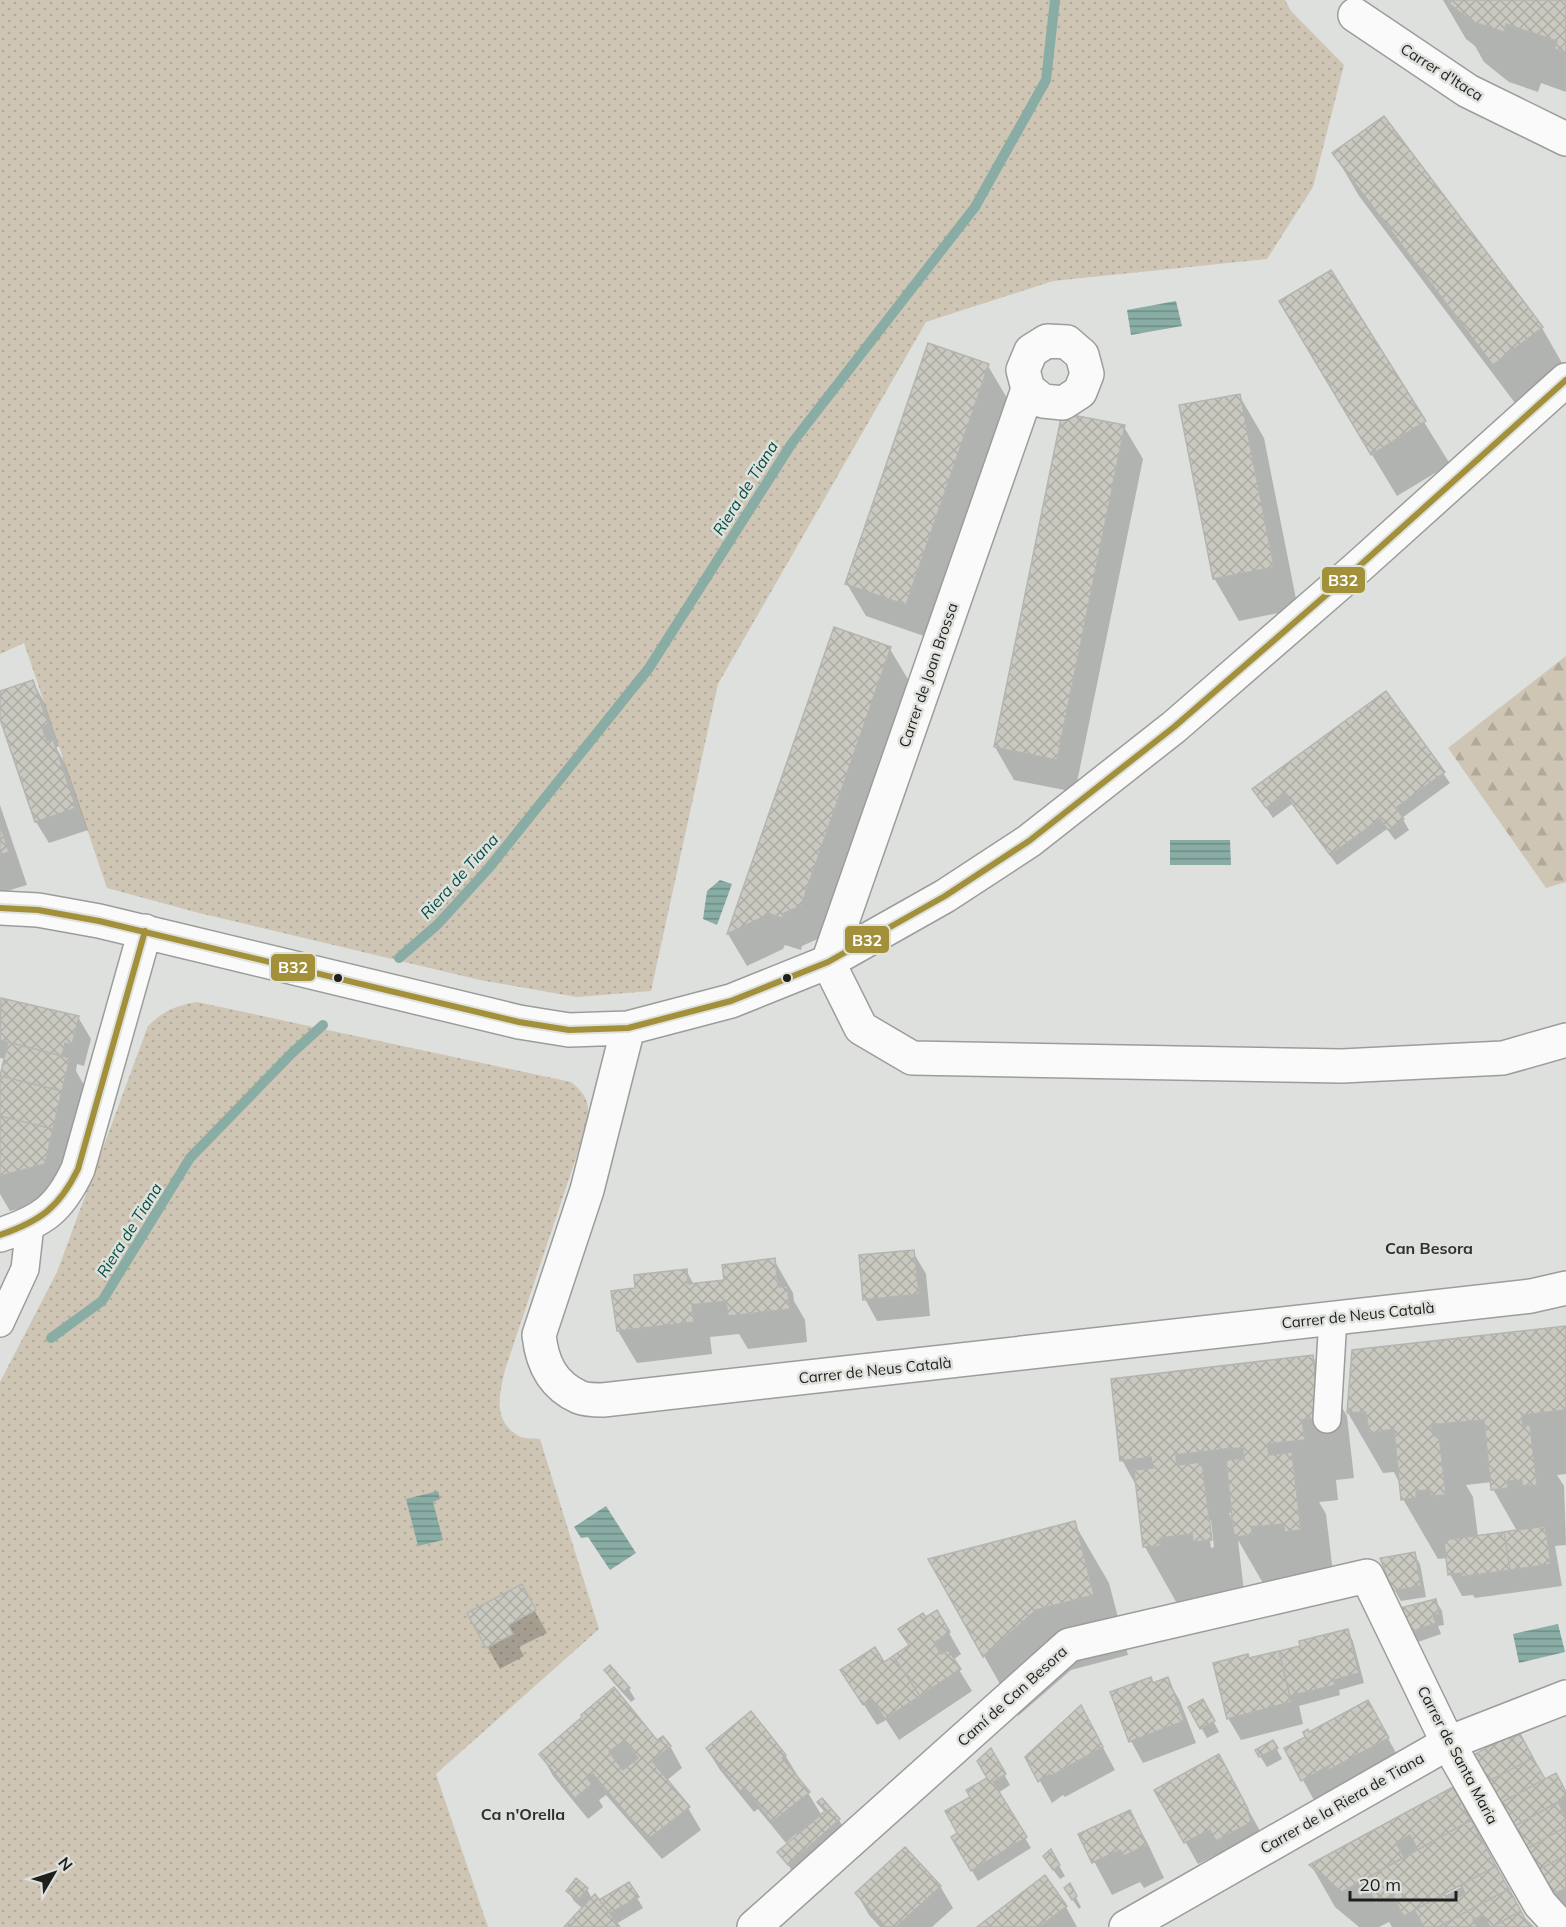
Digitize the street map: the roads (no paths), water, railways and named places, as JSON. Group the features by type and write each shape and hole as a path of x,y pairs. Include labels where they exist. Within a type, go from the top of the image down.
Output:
{"street":[{"name":"Carrer d'Itaca","path":"1355,15 1468,91 1566,138"},
{"path":"0,908 38,910 145,931 519,1022 569,1030 628,1028 731,1001 828,962 945,896 1029,841 1174,727 1566,380"},
{"name":"Carrer de Joan Brossa","path":"828,962 1028,389"},
{"path":"0,1235 30,1225 57,1205 69,1188 78,1169 145,931"},
{"path":"828,962 861,1028 912,1058 1342,1066 1503,1058 1566,1040"},
{"name":"Carrer de Neus Català","path":"628,1028 587,1190 539,1335 542,1358 558,1384 580,1398 603,1400 1531,1296 1566,1287"},
{"path":"0,1323 25,1269 30,1225"},
{"path":"1327,1419 1333,1317"},
{"name":"Carrer de Santa Maria","path":"1367,1575 1448,1743 1540,1904 1561,1927"},
{"name":"Camí de Can Besora","path":"754,1927 1070,1645 1367,1575"},
{"name":"Carrer de la Riera de Tiana","path":"1126,1927 1448,1743 1566,1697"}],"water":[{"path":"1176,301 1182,326 1131,335 1127,310"},
{"path":"1170,840 1230,840 1231,865 1170,865"},
{"path":"720,880 732,884 717,925 703,919 707,891"},
{"path":"438,1491 440,1499 433,1502 443,1540 418,1546 406,1499"},
{"path":"606,1506 636,1553 610,1570 588,1537 581,1538 574,1527"},
{"path":"1558,1624 1565,1652 1519,1663 1513,1634"}],"waterway":[{"name":"Riera de Tiana","path":"399,958 438,924 488,869 649,668 792,443 975,207 1046,80 1055,0"},
{"name":"Riera de Tiana","path":"51,1338 102,1301 190,1158 292,1053 323,1025"}],"district":[{"name":"Can Besora","path":"1429,1248"},
{"name":"Ca n'Orella","path":"523,1814"}]}
